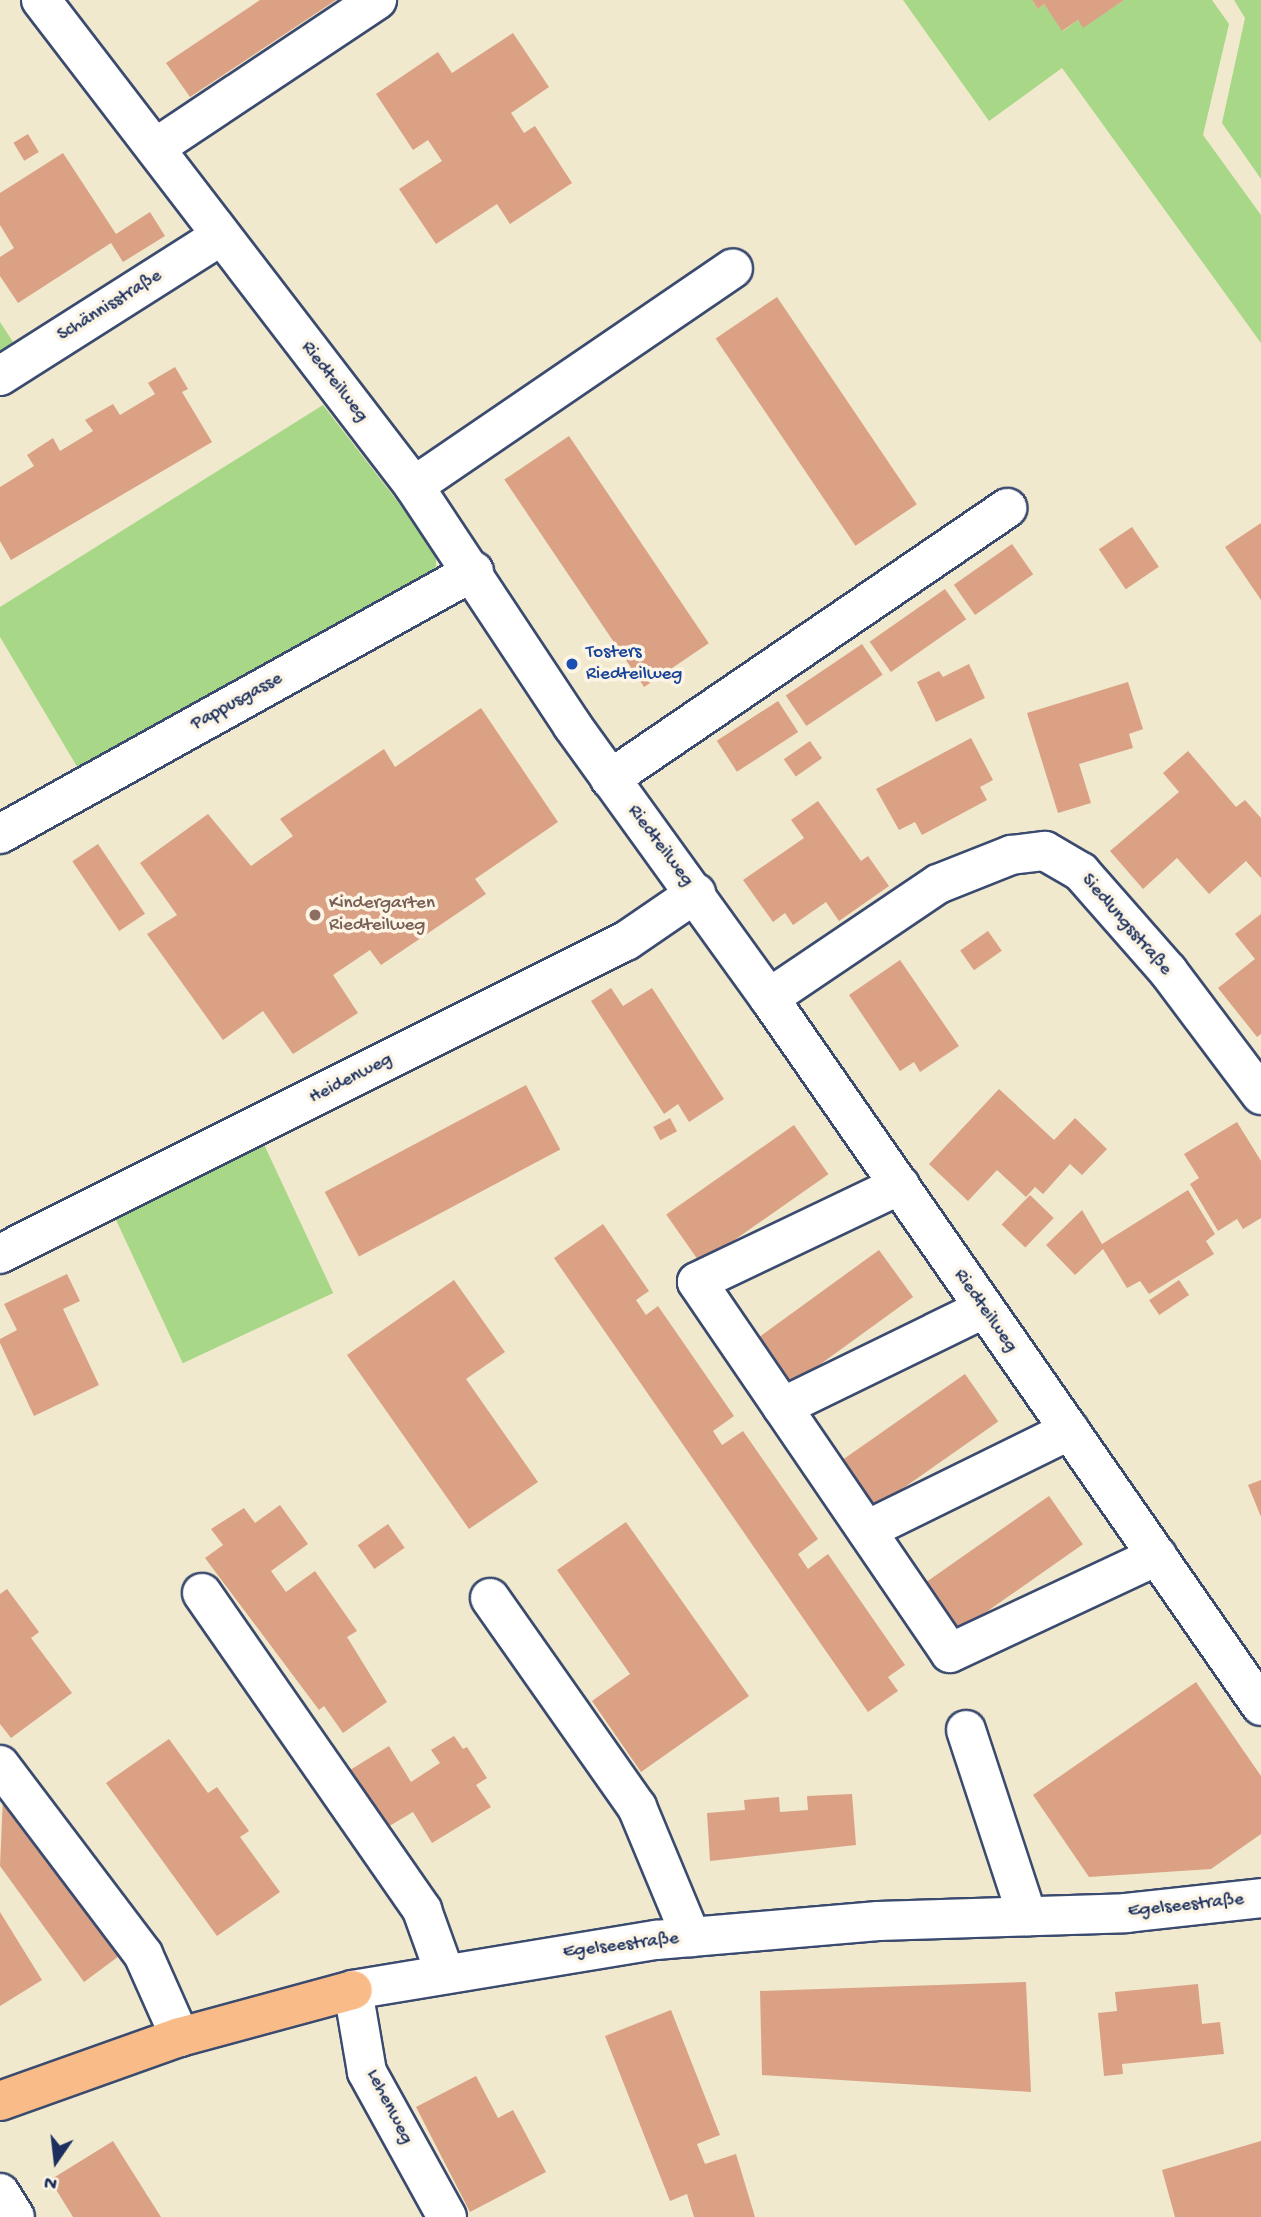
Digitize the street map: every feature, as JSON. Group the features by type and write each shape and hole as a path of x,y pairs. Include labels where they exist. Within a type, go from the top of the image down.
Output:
{"main road":[{"name":"Egelseestraße","path":"0,2101 180,2037 353,1990"}],"street":[{"name":"Riedteilweg","path":"41,0 414,486 474,571 610,779 696,893 1261,1706"},
{"path":"155,148 377,0"},
{"name":"Schännisstraße","path":"0,376 221,236"},
{"path":"414,486 733,268"},
{"path":"610,779 1007,508"},
{"name":"Pappusgasse","path":"0,834 474,571"},
{"name":"Siedlungsstraße","path":"769,998 938,884 1011,855 1045,851 1081,872 1168,971 1261,1096"},
{"name":"Heidenweg","path":"0,1254 626,941 696,893"},
{"path":"900,1185 697,1282 950,1653 1157,1556"},
{"path":"782,1407 983,1308"},
{"path":"867,1530 1070,1430"},
{"path":"202,1593 422,1910 444,1972"},
{"path":"490,1598 637,1807 691,1937"},
{"path":"966,1730 1027,1916"},
{"path":"0,1765 143,1954 180,2037"},
{"name":"Egelseestraße","path":"353,1990 444,1972 691,1937 878,1921 1126,1913 1261,1898"},
{"name":"Lehenweg","path":"353,1990 368,2071 447,2217"},
{"path":"0,2193 15,2217"}],"green space":[{"path":"903,0 1032,0 1038,9 1044,4 1063,31 1078,20 1083,27 1124,0 1212,0 1229,24 1203,135 1261,215 1261,343 1062,68 989,121"},
{"path":"1234,0 1261,0 1261,179 1222,123 1245,18"},
{"path":"0,322 17,348 0,359"},
{"path":"323,405 436,551 436,567 420,585 82,775 0,637 0,607"},
{"path":"261,1138 333,1293 183,1363 111,1208"}],"building":[{"path":"260,0 336,0 190,97 166,63"},
{"path":"1032,0 1124,0 1083,28 1078,20 1062,31 1044,4 1038,9"},
{"path":"513,33 549,87 511,113 524,133 535,126 572,183 510,224 497,204 436,244 399,189 442,161 428,140 413,150 376,94 438,52 452,73"},
{"path":"28,134 39,152 24,161 13,143"},
{"path":"63,153 116,234 150,212 165,236 123,262 111,243 18,303 0,276 0,257 14,248 0,225 0,193"},
{"path":"777,297 917,504 855,546 716,338"},
{"path":"175,367 188,389 182,392 212,442 11,560 0,541 0,487 34,466 27,455 53,438 60,451 93,431 85,420 113,404 120,415 155,394 148,383"},
{"path":"569,436 709,643 644,687 504,480"},
{"path":"1261,523 1261,600 1225,547"},
{"path":"1132,527 1159,567 1126,589 1099,549"},
{"path":"1012,544 1033,574 975,615 954,585"},
{"path":"945,589 966,619 891,672 870,642"},
{"path":"862,644 883,675 806,726 786,695"},
{"path":"969,664 985,698 936,722 917,682 939,671 943,677"},
{"path":"1128,682 1143,729 1129,734 1133,748 1079,764 1091,803 1058,813 1027,713"},
{"path":"778,701 798,732 737,772 717,741"},
{"path":"481,708 558,822 475,879 486,894 381,965 370,950 333,975 358,1013 293,1054 263,1011 223,1040 147,934 177,915 140,863 208,814 251,866 293,836 280,819 384,749 395,767"},
{"path":"971,738 993,780 980,787 987,800 922,835 915,822 899,830 876,789"},
{"path":"810,741 822,758 796,777 784,759"},
{"path":"1188,751 1236,807 1245,800 1261,818 1261,878 1246,861 1209,894 1177,858 1143,889 1110,851 1179,792 1163,773"},
{"path":"818,801 861,861 868,856 889,886 839,921 826,902 793,925 785,913 773,922 743,880 804,838 791,820"},
{"path":"98,844 145,914 119,931 72,861"},
{"path":"1261,914 1261,1034 1257,1037 1218,988 1255,959 1235,934"},
{"path":"988,931 1002,951 974,970 960,951"},
{"path":"900,960 959,1046 920,1072 914,1062 900,1071 849,995"},
{"path":"611,988 623,1006 652,988 724,1099 689,1122 678,1104 664,1114 591,1001"},
{"path":"526,1085 560,1149 359,1256 325,1192"},
{"path":"999,1089 1054,1140 1075,1118 1107,1149 1082,1175 1070,1164 1043,1194 1035,1187 1026,1197 997,1170 968,1201 929,1164"},
{"path":"670,1118 677,1131 660,1140 653,1127"},
{"path":"1237,1122 1261,1161 1261,1218 1243,1229 1237,1219 1218,1231 1190,1184 1199,1178 1184,1154"},
{"path":"794,1125 828,1174 701,1264 666,1214"},
{"path":"1188,1190 1215,1234 1206,1241 1214,1254 1149,1294 1140,1281 1127,1288 1103,1249 1075,1275 1046,1245 1082,1210 1102,1244"},
{"path":"1030,1195 1054,1218 1025,1247 1002,1224"},
{"path":"603,1224 649,1291 636,1300 646,1315 658,1306 734,1416 713,1431 722,1445 743,1431 818,1539 798,1554 808,1569 828,1554 905,1665 888,1677 898,1691 868,1712 554,1258"},
{"path":"879,1250 913,1297 789,1387 755,1340"},
{"path":"67,1274 80,1301 63,1309 99,1385 34,1416 0,1343 0,1339 17,1330 4,1304"},
{"path":"454,1280 505,1352 466,1379 538,1482 469,1529 347,1355"},
{"path":"1179,1280 1189,1295 1159,1315 1149,1300"},
{"path":"965,1374 998,1422 871,1510 838,1463"},
{"path":"1261,1480 1261,1517 1248,1485"},
{"path":"1049,1496 1083,1544 956,1633 922,1585"},
{"path":"280,1505 308,1544 271,1571 286,1592 315,1571 357,1631 347,1637 387,1702 343,1733 324,1706 319,1710 205,1558 223,1545 211,1529 244,1508 255,1523"},
{"path":"626,1522 749,1696 641,1772 592,1701 630,1674 557,1570"},
{"path":"388,1524 405,1548 374,1569 358,1545"},
{"path":"7,1589 39,1632 31,1638 72,1693 11,1738 0,1724 0,1594"},
{"path":"1196,1682 1261,1776 1261,1834 1211,1869 1089,1877 1033,1795"},
{"path":"454,1736 463,1749 467,1747 487,1778 476,1785 491,1807 432,1843 413,1812 386,1828 350,1770 389,1746 411,1782 440,1763 431,1750"},
{"path":"169,1739 208,1793 217,1787 249,1831 240,1837 280,1892 217,1936 106,1783"},
{"path":"852,1794 856,1845 710,1861 707,1813 745,1810 744,1800 779,1797 780,1812 808,1810 807,1796"},
{"path":"3,1797 119,1956 84,1982 0,1866"},
{"path":"0,1912 42,1980 0,2006"},
{"path":"1026,1982 1031,2092 762,2075 760,1991"},
{"path":"1198,1984 1202,2024 1220,2022 1224,2054 1122,2064 1123,2074 1104,2076 1098,2013 1117,2011 1115,1992"},
{"path":"671,2010 720,2135 697,2144 705,2164 736,2154 755,2217 694,2217 687,2194 670,2201 605,2036"},
{"path":"476,2076 498,2118 513,2110 546,2172 470,2212 416,2107"},
{"path":"113,2141 161,2217 73,2217 50,2180"},
{"path":"1261,2141 1261,2217 1175,2217 1162,2170"}],"place":[{"name":"Tosters Riedteilweg","path":"572,664"},
{"name":"Kindergarten Riedteilweg","path":"315,915"}]}
